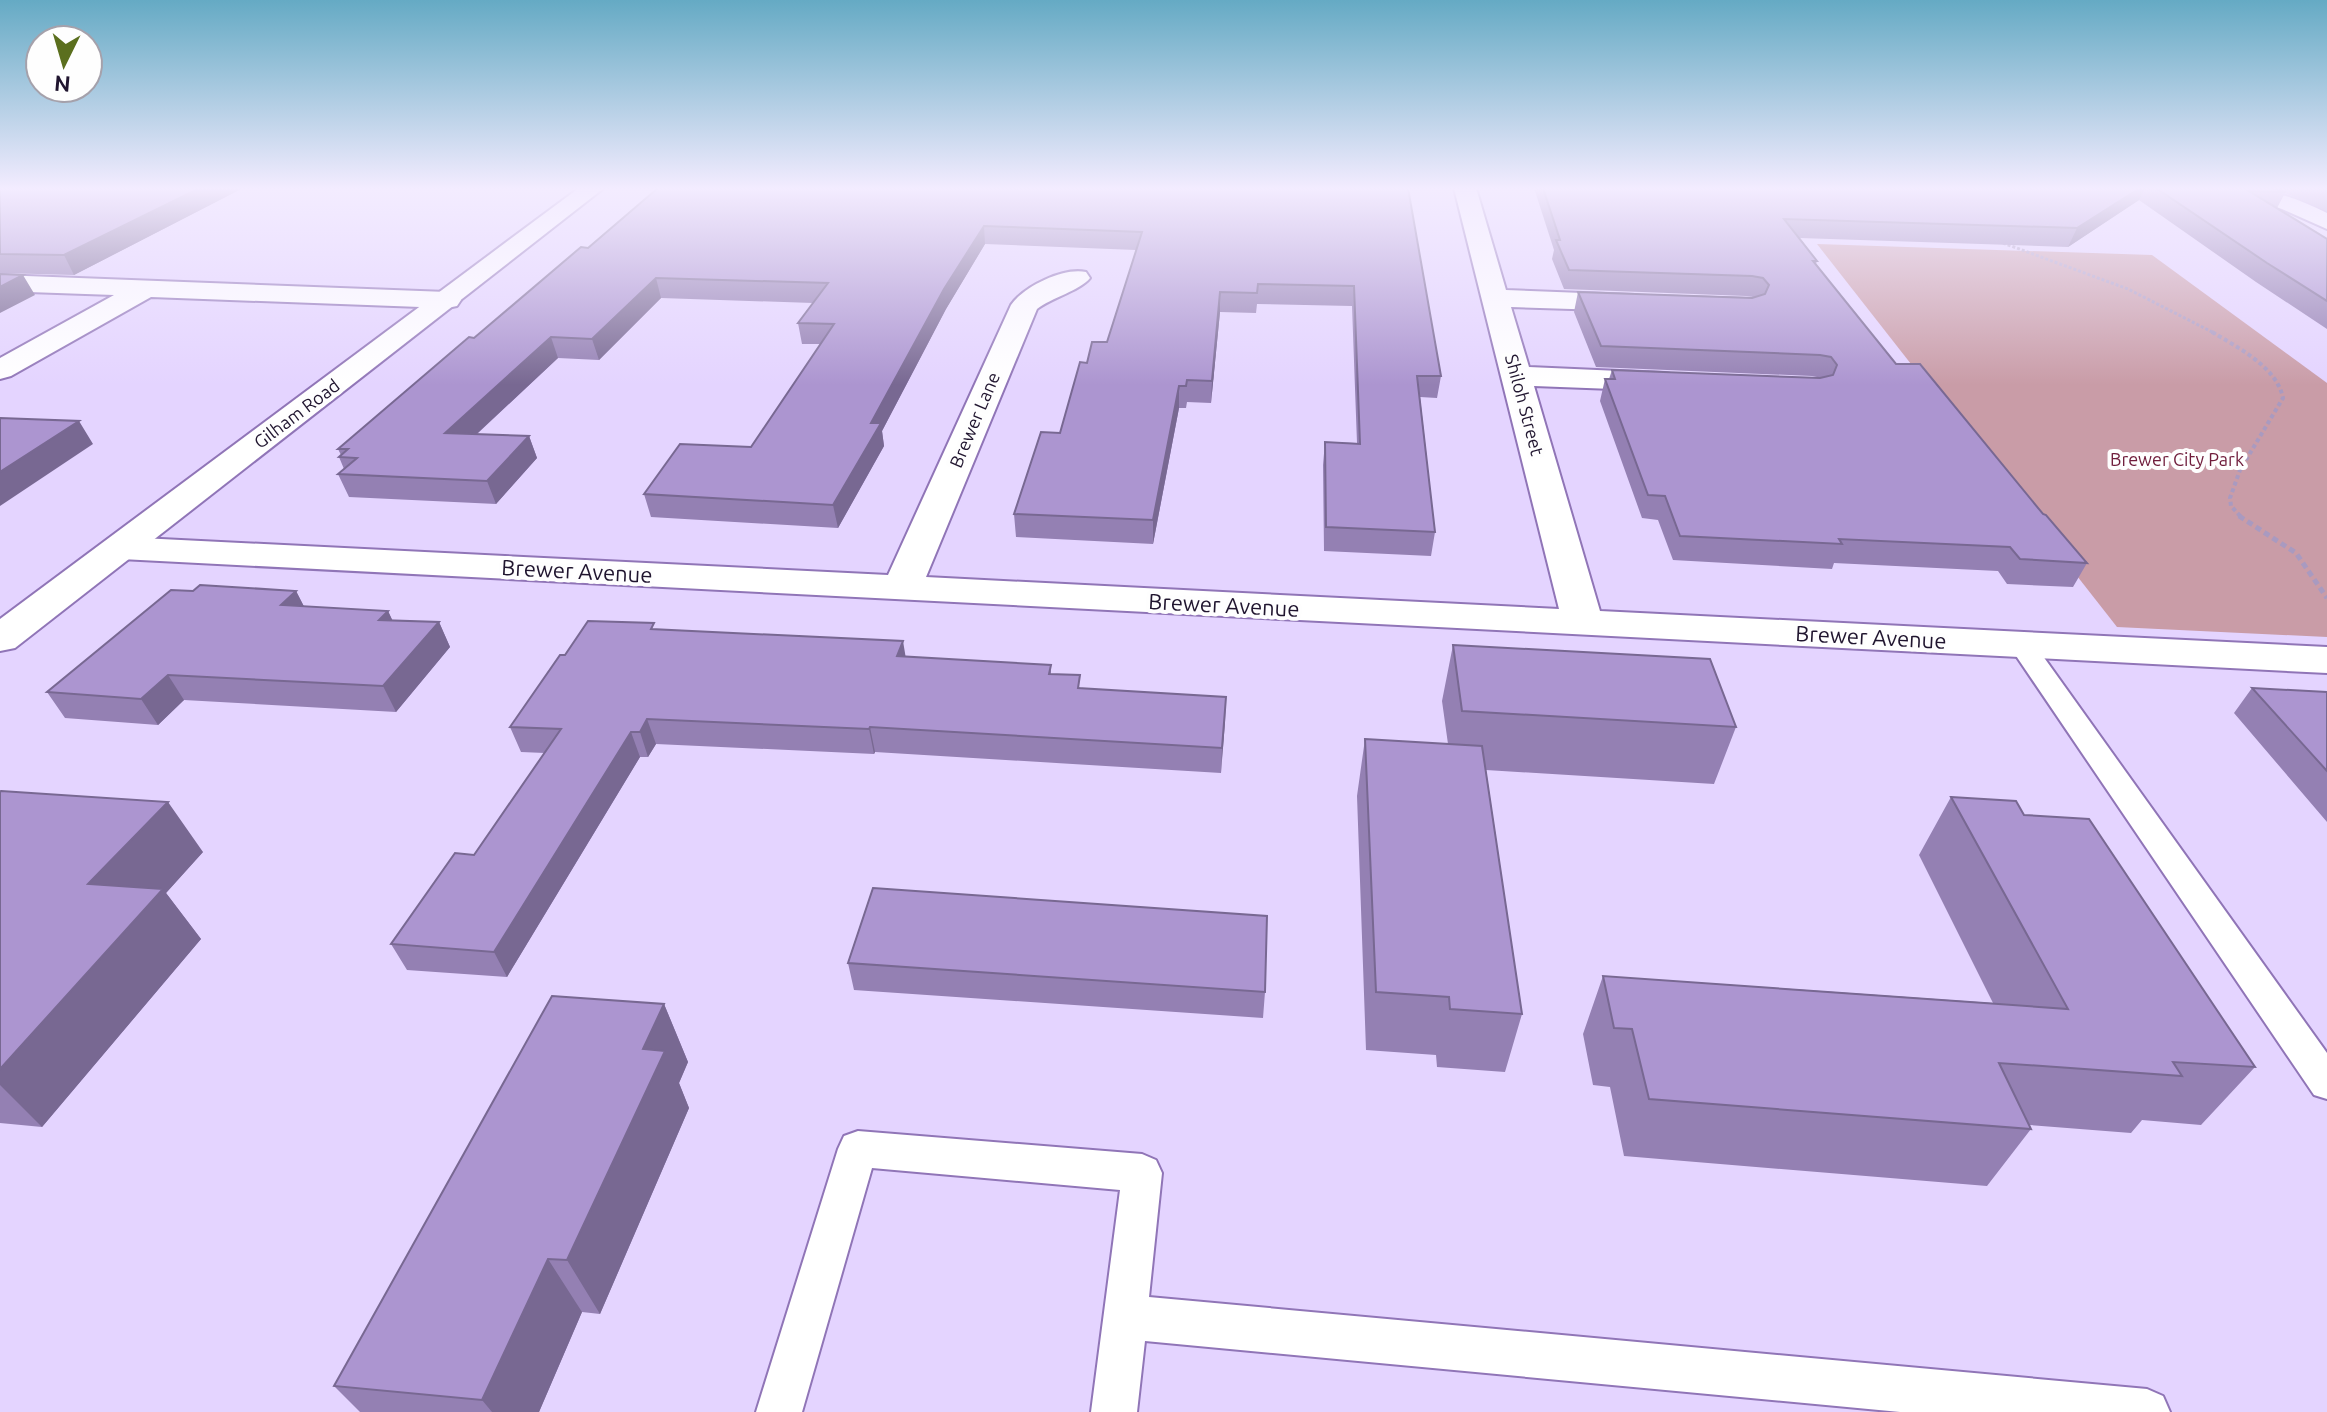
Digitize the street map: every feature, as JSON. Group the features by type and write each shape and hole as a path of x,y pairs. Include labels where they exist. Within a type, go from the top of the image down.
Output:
{"street":[{"name":"Gilham Road","path":"0,639 507,254"},
{"name":"Shiloh Street","path":"1483,254 1583,622"},
{"name":"Brewer Lane","path":"902,588 1025,305 1042,292 1077,278"},
{"path":"0,283 447,300"},
{"path":"0,370 147,288"},
{"path":"1495,298 1667,304"},
{"path":"1516,376 1687,383"},
{"name":"Brewer Avenue","path":"121,548 2327,660"}],"lane":[{"path":"2021,644 2327,1083"},
{"path":"779,1412 858,1149 1142,1173 1114,1412"},
{"path":"1125,1317 2147,1412"}],"path":[{"path":"2036,254 2157,300 2238,349 2276,381 2283,398 2242,466 2228,496 2228,503 2241,516 2296,553 2309,570 2315,585 2327,598"}],"green space":[{"name":"Brewer City Park","path":"1825,254 2152,255 2327,383 2327,637 2117,627"}],"building":[{"path":"0,254 66,254 64,255"},
{"path":"573,254 966,254 871,423 881,423 833,505 644,494 680,444 751,447 834,324 798,323 828,283 656,278 592,339 551,337 445,433 529,436 487,481 338,474 357,458 339,457 348,449 338,449 469,337 474,338"},
{"path":"1135,254 1420,254 1441,376 1417,376 1435,532 1326,527 1325,442 1360,444 1354,286 1258,284 1257,293 1220,292 1212,381 1187,380 1186,386 1179,386 1153,520 1014,514 1041,432 1060,433 1080,362 1087,363 1092,342 1107,342"},
{"path":"1562,254 1811,254 1817,261 1813,261 1896,364 1920,364 2087,563 2020,559 2010,547 1839,539 1842,544 1680,536 1665,496 1648,495 1605,379 1615,379 1612,370 1820,378 1833,375 1837,365 1831,357 1820,355 1601,346 1578,292 1752,298 1765,294 1769,285 1763,278 1752,276 1569,270"},
{"path":"2254,254 2327,254 2327,301"},
{"path":"0,274 23,275 0,287"},
{"path":"0,418 79,421 0,472"},
{"path":"200,585 296,591 281,605 388,611 379,620 439,622 383,686 168,675 141,699 47,692 171,590 193,591"},
{"path":"588,621 654,623 651,629 903,641 897,656 1051,665 1049,674 1080,675 1078,688 1226,697 1222,748 870,727 647,719 640,732 631,732 494,952 391,944 455,853 474,855 561,729 510,727 560,655 565,655"},
{"path":"1453,645 1710,659 1736,727 1462,711"},
{"path":"2252,688 2327,692 2327,771"},
{"path":"1365,739 1482,746 1522,1014 1450,1009 1449,997 1376,992"},
{"path":"0,792 168,802 88,884 163,889 0,1069"},
{"path":"1951,797 2016,801 2024,815 2089,819 2255,1067 2173,1062 2182,1076 1999,1063 2031,1129 1649,1099 1632,1029 1614,1028 1603,976 2068,1009"},
{"path":"873,888 1267,916 1265,992 848,963"},
{"path":"552,996 664,1004 643,1049 665,1051 567,1260 548,1259 482,1400 334,1386"}]}
